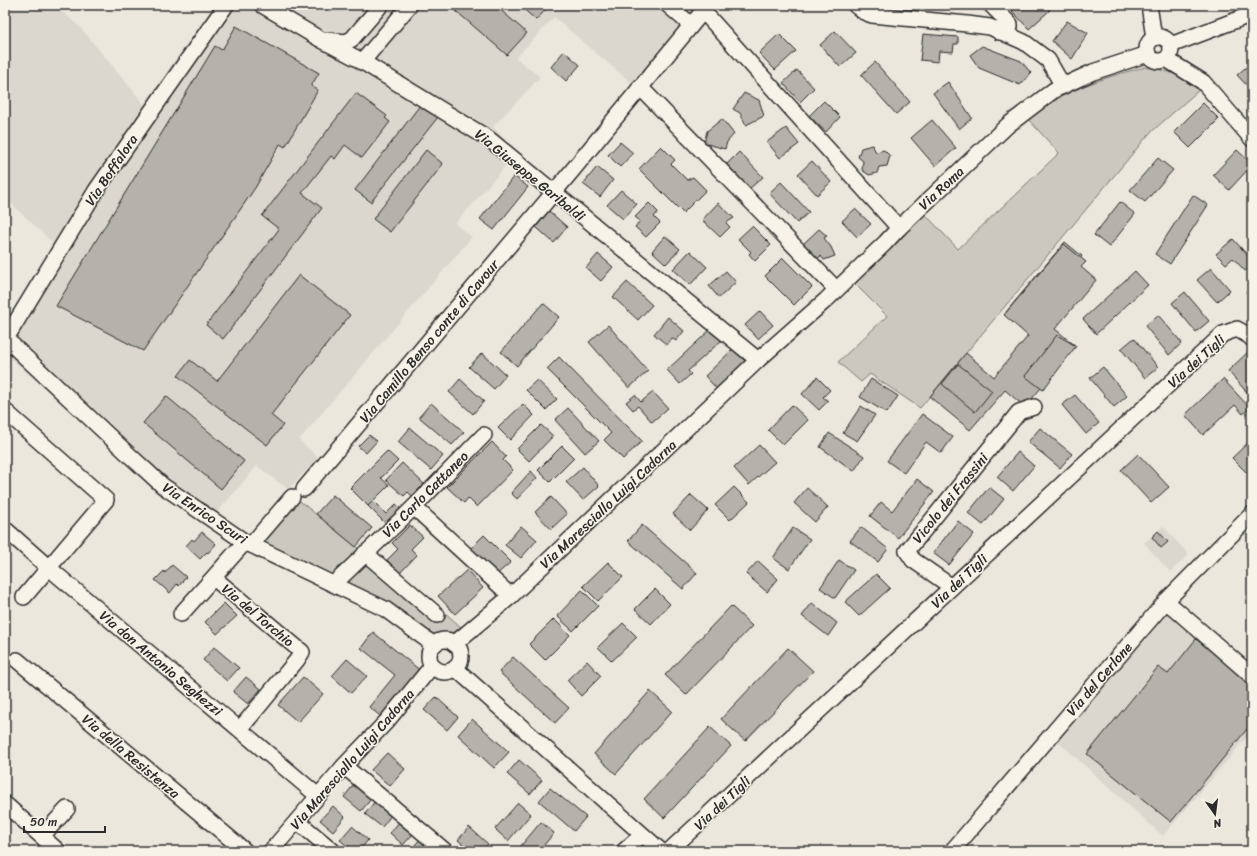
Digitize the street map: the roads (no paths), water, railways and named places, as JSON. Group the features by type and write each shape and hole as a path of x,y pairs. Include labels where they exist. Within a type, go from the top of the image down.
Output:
{"street":[{"name":"Via Boffalora","path":"5,340 97,189 226,5"},
{"name":"Via Giuseppe Garibaldi","path":"262,5 362,62 489,139 758,360"},
{"path":"320,39 346,42 352,39 381,5"},
{"path":"362,62 410,5"},
{"path":"668,5 691,25"},
{"path":"854,5 864,12 872,15 990,27 1024,42 1048,60 1063,86"},
{"path":"991,5 1010,24 1008,31 999,32"},
{"path":"1149,5 1154,38"},
{"path":"705,8 899,228"},
{"name":"Via Camillo Benso conte di Cavour","path":"248,543 298,493 553,193 705,8"},
{"path":"1171,45 1252,14"},
{"path":"1162,37 1171,45 1170,54 1166,59 1157,61 1151,58 1148,54 1148,44 1154,38 1162,37"},
{"name":"Via Roma","path":"758,360 883,245 1008,125 1054,90 1093,72 1148,54"},
{"path":"1166,59 1203,82 1252,139"},
{"path":"640,87 836,289"},
{"name":"Via dei Tigli","path":"669,851 1223,334 1237,329 1252,339"},
{"name":"Via Enrico Scuri","path":"5,340 163,486 248,543 385,609 434,645"},
{"name":"Via Maresciallo Luigi Cadorna","path":"454,644 511,596 758,360"},
{"name":"Vicolo dei Frassini","path":"952,587 913,560 907,551 1019,412 1034,408"},
{"path":"5,411 106,500 24,597"},
{"name":"Via Carlo Cattaneo","path":"334,584 414,508 484,435"},
{"path":"414,508 511,596"},
{"name":"Via del Cerlone","path":"952,851 1166,601 1252,514"},
{"name":"Via don Antonio Seghezzi","path":"5,529 318,796"},
{"name":"Via del Torchio","path":"181,614 248,543"},
{"path":"365,553 437,615"},
{"name":"Via del Torchio","path":"214,578 302,652 240,729"},
{"path":"1166,601 1252,676"},
{"path":"443,641 454,644 459,650 460,658 458,664 451,671 442,672 436,670 429,660 429,653 434,645 443,641"},
{"name":"Via della Resistenza","path":"17,660 246,851"},
{"name":"Via Maresciallo Luigi Cadorna","path":"271,851 344,766 387,721 432,666"},
{"path":"455,668 642,836 661,851"},
{"path":"344,766 445,851"},
{"path":"5,804 58,851"},
{"path":"42,836 66,809"},
{"path":"297,821 333,851"},
{"path":"624,851 642,836"}]}
